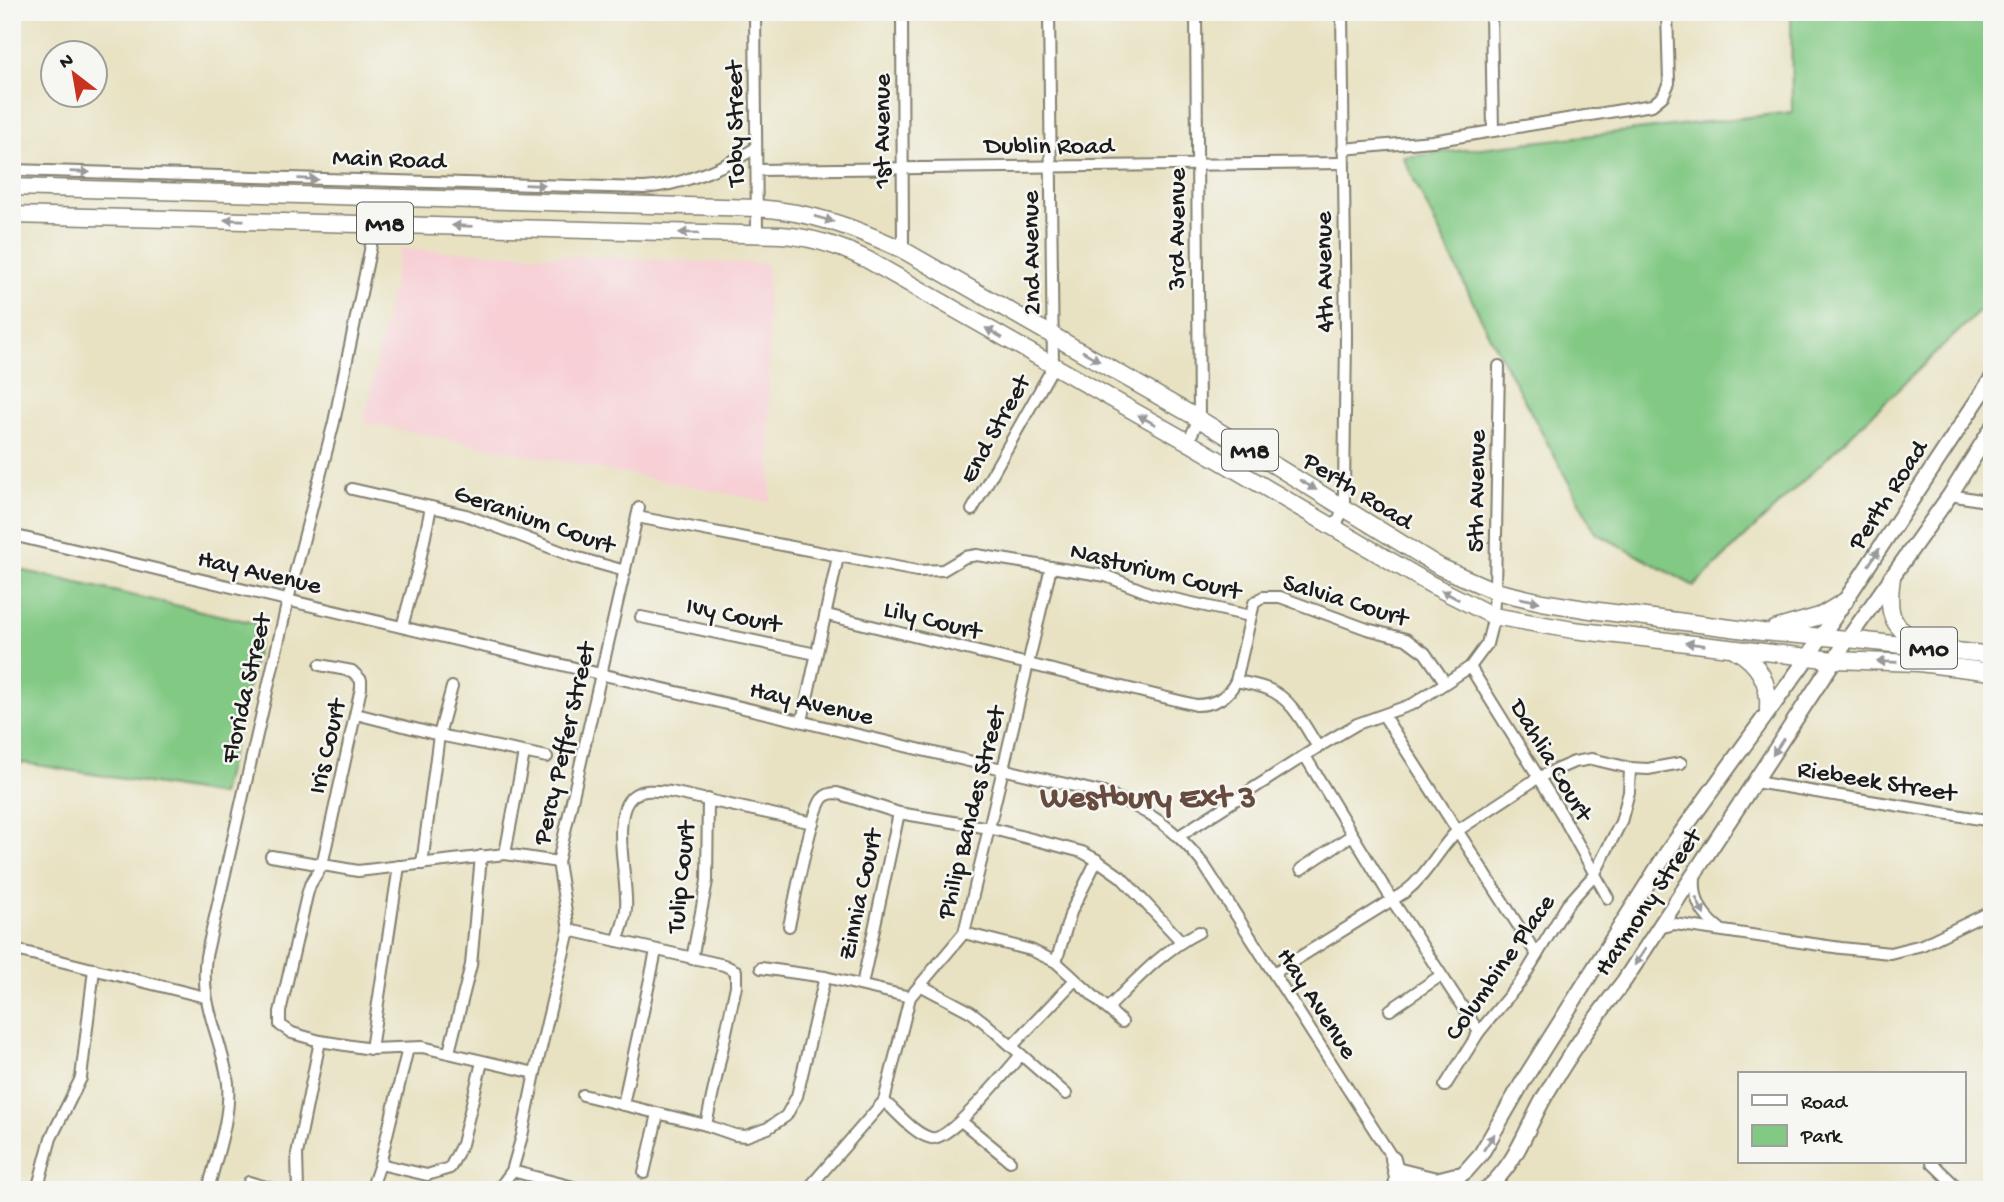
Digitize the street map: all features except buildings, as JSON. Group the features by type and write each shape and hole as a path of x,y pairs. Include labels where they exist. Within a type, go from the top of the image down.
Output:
{"main road":[{"name":"Main Road","path":"12,187 757,208"},
{"name":"Perth Road","path":"757,208 788,210 831,220 903,250 1199,419 1440,567 1494,591 1542,602 1762,632 1849,639 1950,495 1992,428"},
{"name":"M18","path":"12,215 757,234"},
{"name":"Perth Road","path":"757,234 799,236 845,248 1188,442 1430,584 1493,616 1573,630 1835,660"},
{"name":"Perth Road","path":"1808,656 1992,378"},
{"path":"1892,577 1889,600 1893,620 1904,633 1928,648"},
{"path":"1762,632 1820,616 1845,601"},
{"name":"M10","path":"1849,639 1992,655"},
{"name":"Harmony Street","path":"1486,1190 1514,1159 1543,1099 1561,1070 1659,928 1849,639"},
{"path":"1730,648 1745,655 1759,669 1769,691 1768,710"},
{"name":"Harmony Street","path":"1441,1190 1466,1171 1496,1132 1525,1078 1668,851 1808,656"},
{"name":"M10","path":"1835,660 1919,663 1992,672"},
{"path":"1396,1190 1397,1165 1436,1180 1466,1171"}],"street":[{"name":"Toby Street","path":"755,12 757,234"},
{"name":"1st Avenue","path":"902,12 903,250"},
{"name":"2nd Avenue","path":"1049,12 1053,367"},
{"name":"3rd Avenue","path":"1188,442 1199,419 1196,12"},
{"name":"4th Avenue","path":"1335,528 1344,507 1346,337 1342,12"},
{"path":"1491,12 1493,131"},
{"path":"1343,149 1413,144 1652,105 1663,96 1669,83 1667,12"},
{"name":"Main Road","path":"12,170 644,188 669,186 684,181 734,161 756,148"},
{"name":"Dublin Road","path":"757,170 1342,163"},
{"name":"Florida Street","path":"208,1190 227,1109 228,1087 205,997 204,975 211,934 288,600 334,422 381,198"},
{"name":"5th Avenue","path":"1470,667 1487,644 1493,616 1499,366"},
{"name":"End Street","path":"972,510 1053,367"},
{"name":"Geranium Court","path":"352,489 432,506 488,523 595,564 625,571"},
{"path":"1950,495 1992,502"},
{"path":"401,627 432,506"},
{"name":"Percy Peffer Street","path":"498,1190 512,1171 522,1136 569,930 558,862 638,513"},
{"name":"Nasturium Court","path":"638,513 838,557 927,572 943,570 965,557 976,555 1051,566 1106,576 1152,594 1250,616"},
{"name":"Hay Avenue","path":"12,535 1122,799 1147,811 1179,836 1204,865 1397,1165 1410,1190"},
{"path":"802,721 838,557"},
{"name":"Philip Bandes Street","path":"807,1190 884,1101 910,997 964,933 1051,566"},
{"name":"Salvia Court","path":"1236,681 1250,616 1258,600 1280,597 1367,629 1406,639 1425,653 1445,682"},
{"name":"Lily Court","path":"827,615 1196,705 1210,703 1226,696 1236,681"},
{"name":"Ivy Court","path":"642,617 816,654"},
{"name":"Iris Court","path":"320,664 352,671 361,681 321,866 310,884 279,1018 280,1025 292,1033 320,1041"},
{"path":"1179,836 1357,724 1413,704 1470,667"},
{"name":"Dahlia Court","path":"1470,667 1539,777 1594,875"},
{"path":"1236,681 1267,688 1282,697 1300,718 1318,747"},
{"path":"422,863 439,735 452,687"},
{"path":"356,713 439,735 547,757"},
{"path":"1384,716 1537,954"},
{"path":"505,854 524,753"},
{"path":"1305,757 1440,976 1479,1032"},
{"path":"1274,973 1392,900 1419,880 1457,831 1539,777 1564,765 1592,759 1630,768 1657,768 1681,763"},
{"name":"Columbine Place","path":"1445,1086 1479,1032 1514,991 1567,905 1594,875 1621,822 1629,792 1630,768"},
{"name":"Riebeek Street","path":"1755,782 1992,821"},
{"path":"617,941 627,908 621,852 622,829 628,801 634,795 649,790 670,792 813,824"},
{"path":"789,926 813,824 821,800 830,793 854,797 899,813 989,828 1082,852 1097,860 1132,888 1181,941"},
{"name":"Tulip Court","path":"692,959 706,890 708,799"},
{"name":"Zinnia Court","path":"862,985 899,813"},
{"path":"1301,869 1352,835"},
{"path":"271,856 358,871 505,854 558,862"},
{"path":"449,1052 471,965 481,856"},
{"path":"1056,962 1072,912 1097,860"},
{"path":"371,1049 399,866"},
{"path":"1695,873 1694,889 1700,909 1704,916 1723,931"},
{"path":"1594,875 1608,898"},
{"path":"1659,928 1675,924 1890,953 1912,949 1992,911"},
{"path":"569,930 731,967 736,971 738,976 706,1125"},
{"path":"1107,1009 1181,941 1199,932"},
{"path":"964,933 1031,950 1056,962 1122,1022"},
{"path":"12,949 205,997"},
{"path":"623,1105 656,951"},
{"path":"761,968 825,977 910,997"},
{"path":"37,1190 51,1138 81,1079 94,970"},
{"path":"1390,1010 1440,976"},
{"path":"583,1095 706,1125 735,1135 746,1136 757,1132 786,1116 797,1096 825,977"},
{"path":"1012,1046 1075,980"},
{"path":"920,985 971,1012 1066,1094"},
{"path":"298,1190 297,1154 320,1041 371,1049 422,1047 535,1073"},
{"path":"371,1190 380,1164 408,1048"},
{"path":"884,1101 921,1134 929,1137 943,1136 961,1121 1021,1055"},
{"path":"380,1164 427,1175 450,1168 462,1144 482,1062"},
{"path":"644,1173 658,1114"},
{"path":"961,1121 1010,1161"},
{"path":"1934,1164 1960,1190"},
{"path":"512,1171 585,1190"},
{"path":"249,1182 276,1190"},
{"path":"1987,1190 1992,1185"}],"shaded area":[{"path":"400,249 767,264 771,502 364,423"}],"green space":[{"path":"1791,12 1992,12 1992,299 1694,586 1596,533 1487,331 1403,157 1792,112"},
{"path":"12,568 263,625 221,795 12,761"}],"district":[{"name":"Westbury Ext 3","path":"1148,794"}]}
